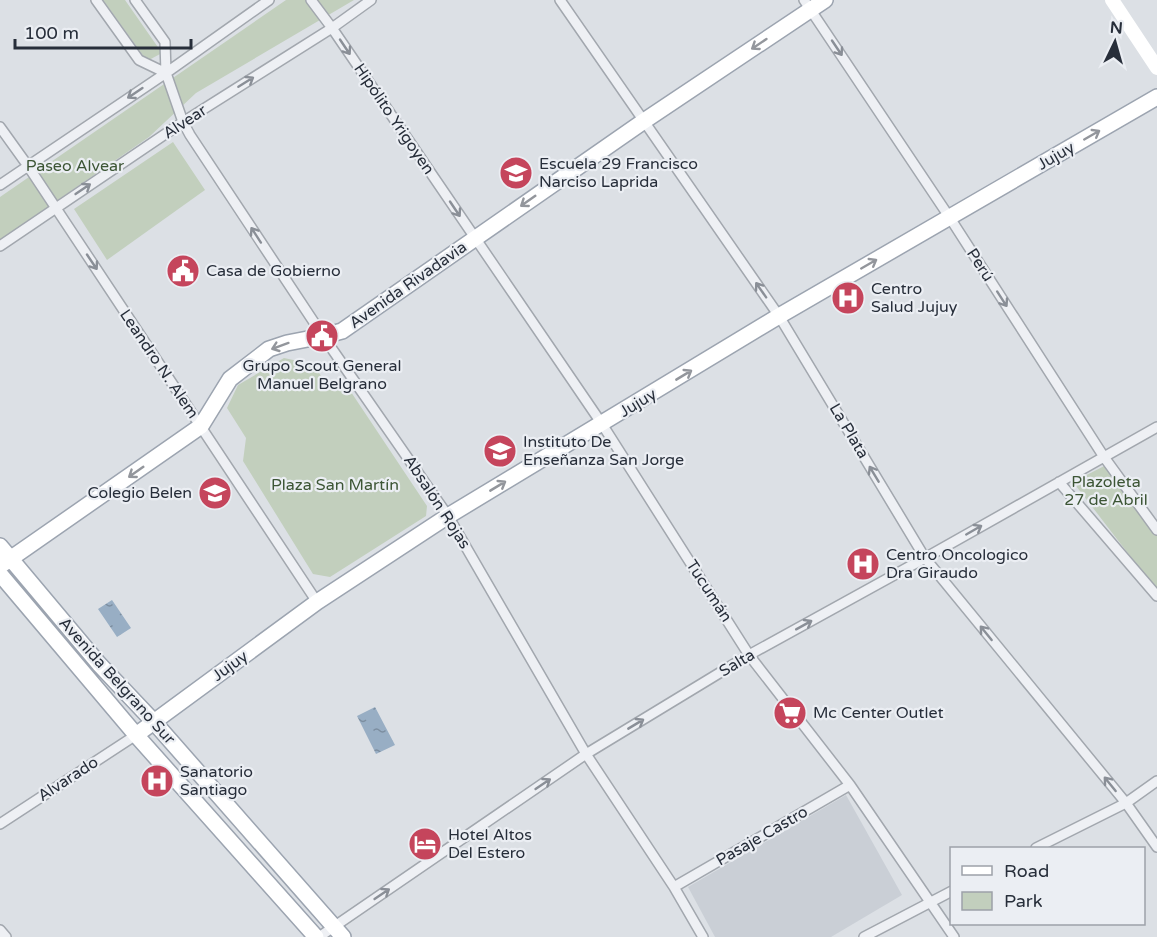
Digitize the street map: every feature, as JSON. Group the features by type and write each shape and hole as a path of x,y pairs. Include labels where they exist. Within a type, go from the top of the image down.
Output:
{"main road":[{"name":"Avenida Rivadavia","path":"6,562 201,426 226,384 234,375 269,349 342,331 807,5 825,0"},
{"name":"Jujuy","path":"136,735 318,602 448,516 779,316 1157,97"},
{"name":"Avenida Belgrano Sur","path":"0,546 6,562 154,722 338,932"},
{"name":"Avenida Belgrano Sur","path":"0,574 136,735 317,937"}],"street":[{"path":"96,0 139,60 166,73"},
{"name":"Absalón Rojas","path":"135,0 165,42 166,73 183,122 190,135 323,336 448,516 586,754 674,887 703,937"},
{"path":"0,185 269,0"},
{"name":"Hipólito Yrigoyen","path":"311,0 475,238"},
{"name":"Alvear","path":"0,246 183,122 332,28 371,0"},
{"name":"La Plata","path":"560,0 779,316 925,558 1126,803 1157,847"},
{"path":"1112,0 1157,68"},
{"name":"Perú","path":"807,5 950,218 1104,457 1157,530"},
{"name":"Leandro N. Alem","path":"0,127 28,165 318,602"},
{"name":"Tucumán","path":"475,238 602,424 749,655 850,785 954,937"},
{"name":"Salta","path":"317,937 338,932 586,754 749,655 1157,427"},
{"path":"1059,482 1157,596"},
{"name":"Alvarado","path":"0,824 136,735"},
{"path":"1040,847 1126,803 1157,781"},
{"name":"Pasaje Castro","path":"674,887 850,785"},
{"path":"864,937 950,892"},
{"path":"0,930 6,937"}],"shaded area":[{"path":"846,795 902,895 831,937 715,937 688,887"}],"green space":[{"path":"103,0 125,0 162,53 147,61"},
{"name":"Paseo Alvear","path":"286,0 354,0 196,93 149,137 0,240 0,197"},
{"path":"173,142 205,190 107,260 74,209"},
{"name":"Plaza San Martín","path":"284,358 312,364 329,386 349,389 427,506 426,516 330,577 313,574 243,461 246,438 227,408 238,385"},
{"name":"Plazoleta 27 de Abril","path":"1112,462 1157,528 1157,591 1073,482"}],"water":[{"path":"112,600 131,628 117,637 98,609"},
{"path":"375,707 395,745 376,754 357,716"}],"place":[{"name":"Escuela 29 Francisco Narciso Laprida","path":"516,173"},
{"name":"Casa de Gobierno","path":"183,271"},
{"name":"Centro Salud Jujuy","path":"848,298"},
{"name":"Grupo Scout General Manuel Belgrano","path":"322,336"},
{"name":"Instituto De Enseñanza San Jorge","path":"500,451"},
{"name":"Colegio Belen","path":"215,493"},
{"name":"Centro Oncologico Dra Giraudo","path":"863,564"},
{"name":"Mc Center Outlet","path":"790,713"},
{"name":"Sanatorio Santiago","path":"157,781"},
{"name":"Hotel Altos Del Estero","path":"425,844"}]}
